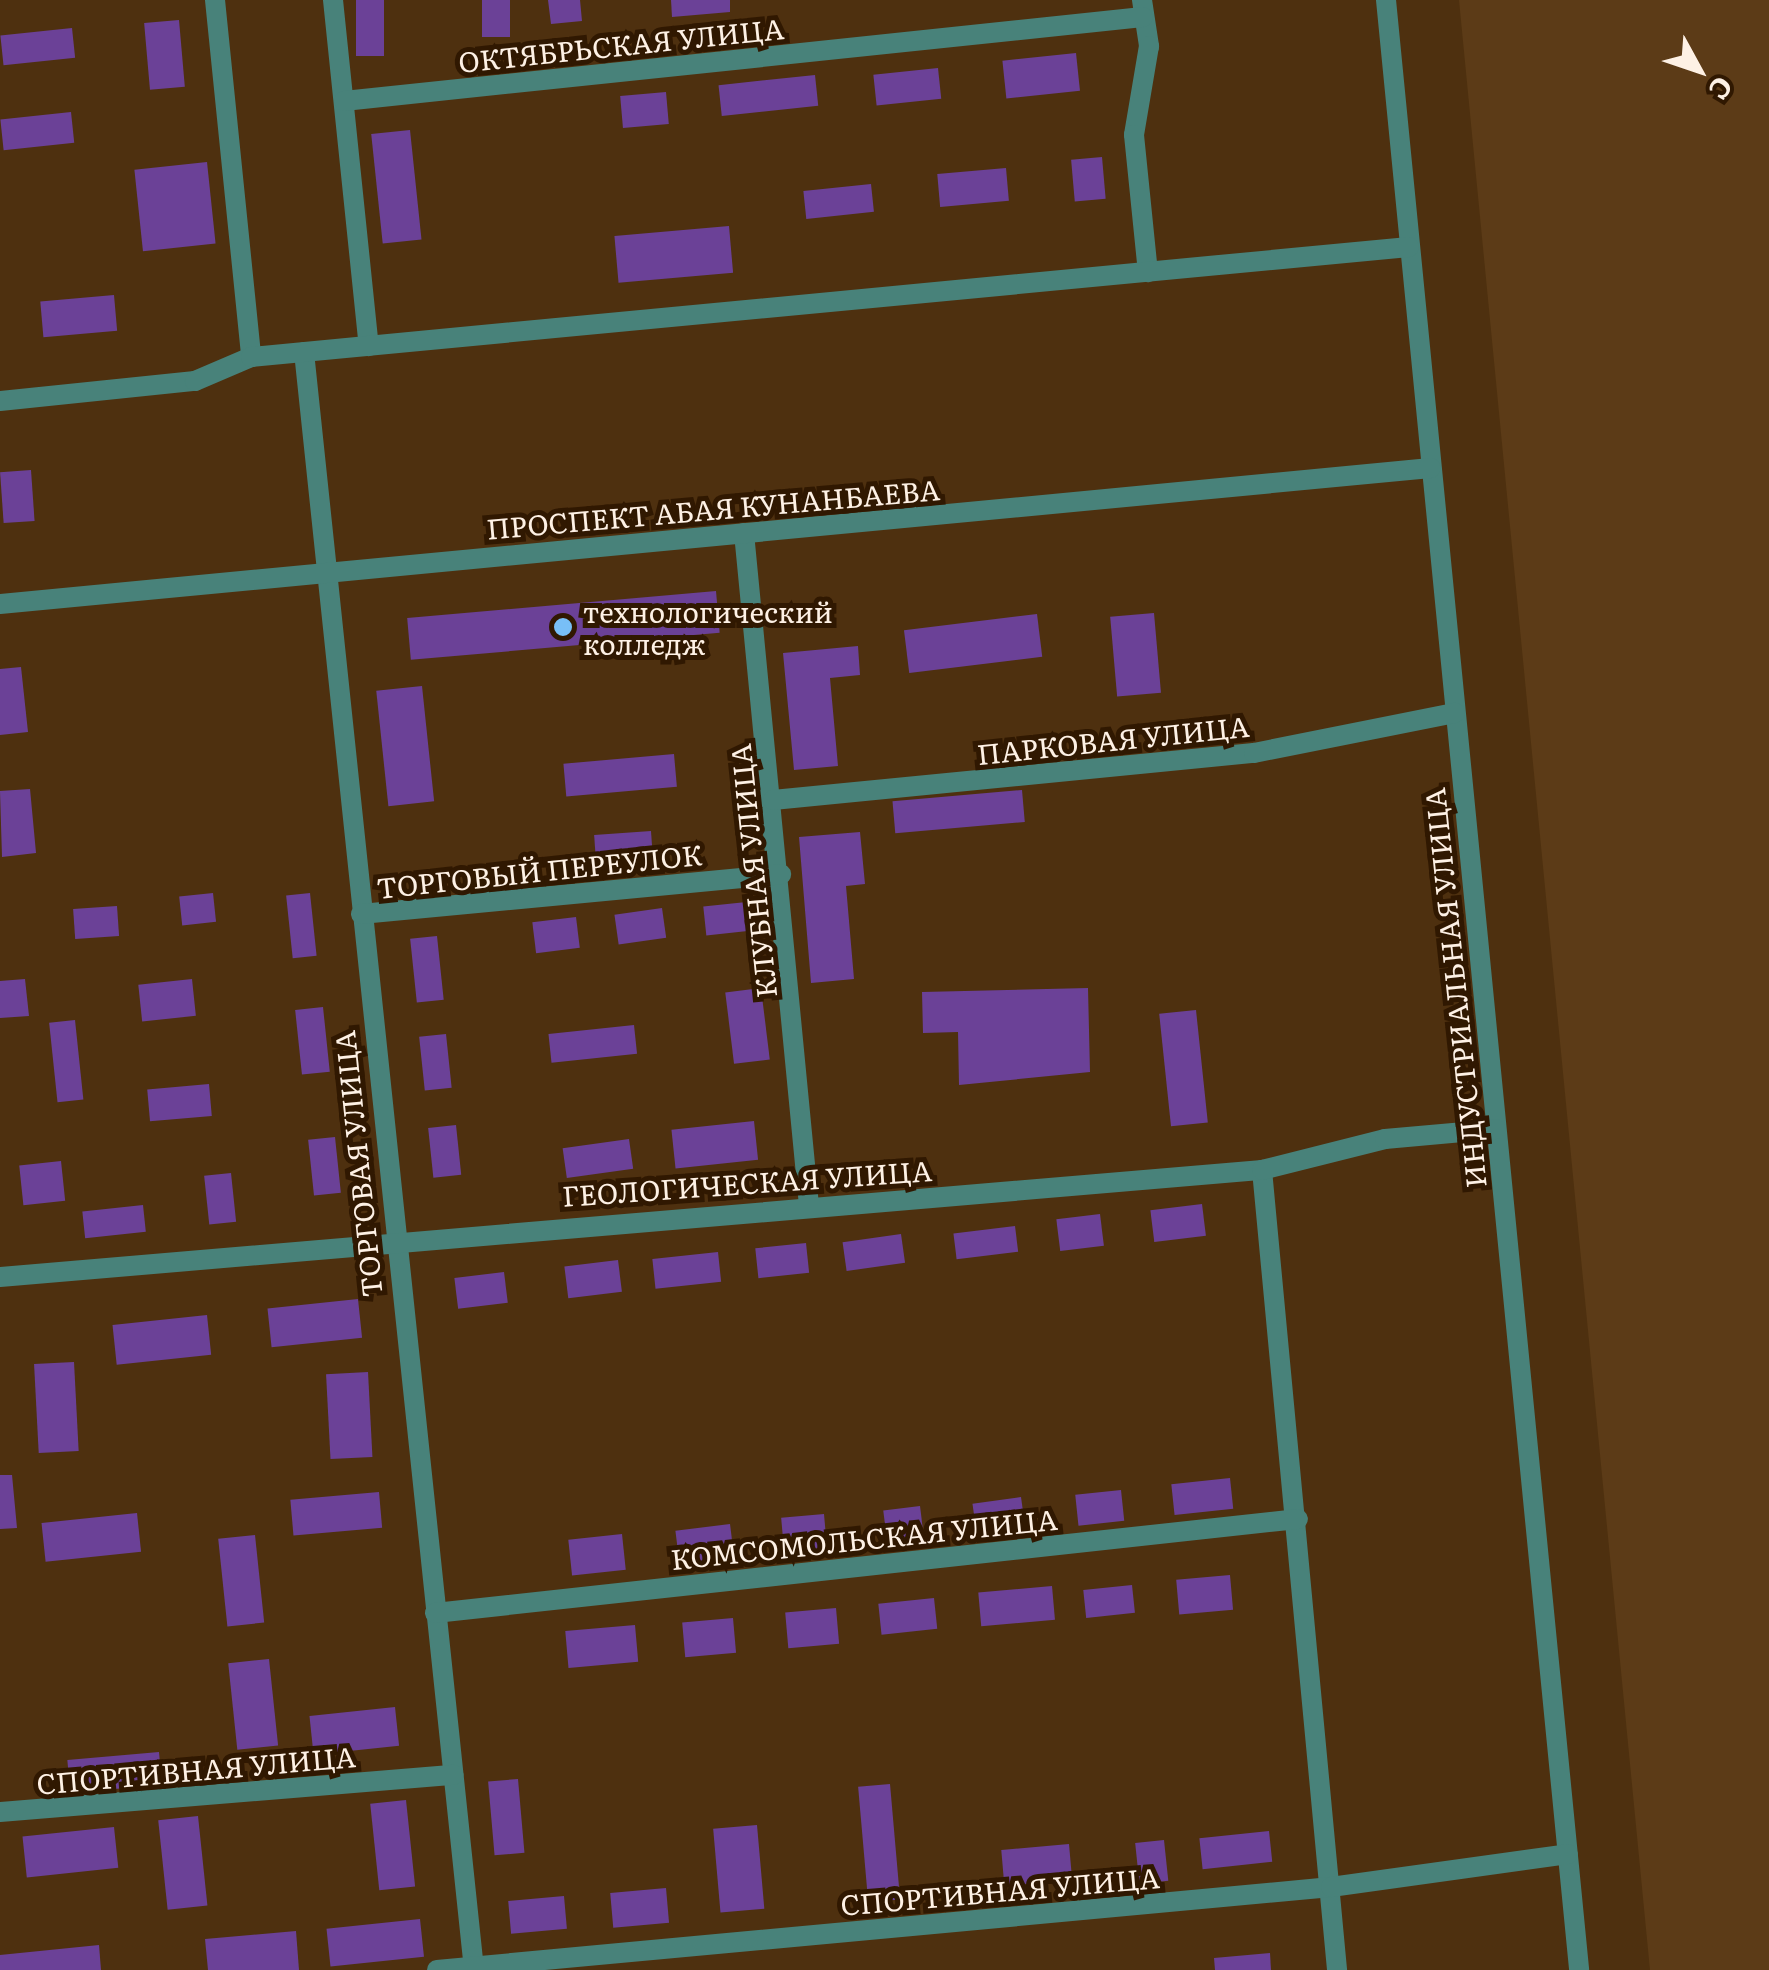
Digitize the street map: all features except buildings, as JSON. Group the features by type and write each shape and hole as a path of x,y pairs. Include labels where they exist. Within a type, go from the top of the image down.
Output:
{"street":[{"path":"215,0 251,357"},
{"path":"333,0 369,346"},
{"name":"ИНДУСТРИАЛЬНАЯ УЛИЦА","path":"1386,0 1579,1970"},
{"path":"1143,8 1149,46 1134,135 1148,272"},
{"name":"ОКТЯБРЬСКАЯ УЛИЦА","path":"344,101 1143,8"},
{"path":"0,400 194,381 251,357 1409,247"},
{"name":"ТОРГОВАЯ УЛИЦА","path":"304,352 332,572 390,1238 473,1968"},
{"name":"ПРОСПЕКТ АБАЯ КУНАНБАЕВА","path":"0,604 1431,468"},
{"name":"КЛУБНАЯ УЛИЦА","path":"744,533 782,874 809,1205"},
{"name":"ПАРКОВАЯ УЛИЦА","path":"773,800 1254,753 1455,714"},
{"name":"ТОРГОВЫЙ ПЕРЕУЛОК","path":"361,914 782,874"},
{"name":"ГЕОЛОГИЧЕСКАЯ УЛИЦА","path":"0,1278 390,1238 1262,1170 1385,1139 1496,1129"},
{"path":"1262,1170 1298,1518 1337,1970"},
{"name":"КОМСОМОЛЬСКАЯ УЛИЦА","path":"435,1612 1298,1518"},
{"name":"СПОРТИВНАЯ УЛИЦА","path":"2,1812 453,1775"},
{"name":"СПОРТИВНАЯ УЛИЦА","path":"437,1970 1330,1887 1568,1854"}],"shaded area":[{"path":"1459,0 1769,0 1769,1970 1650,1970"}],"place":[{"name":"технологический колледж","path":"563,627"}]}
